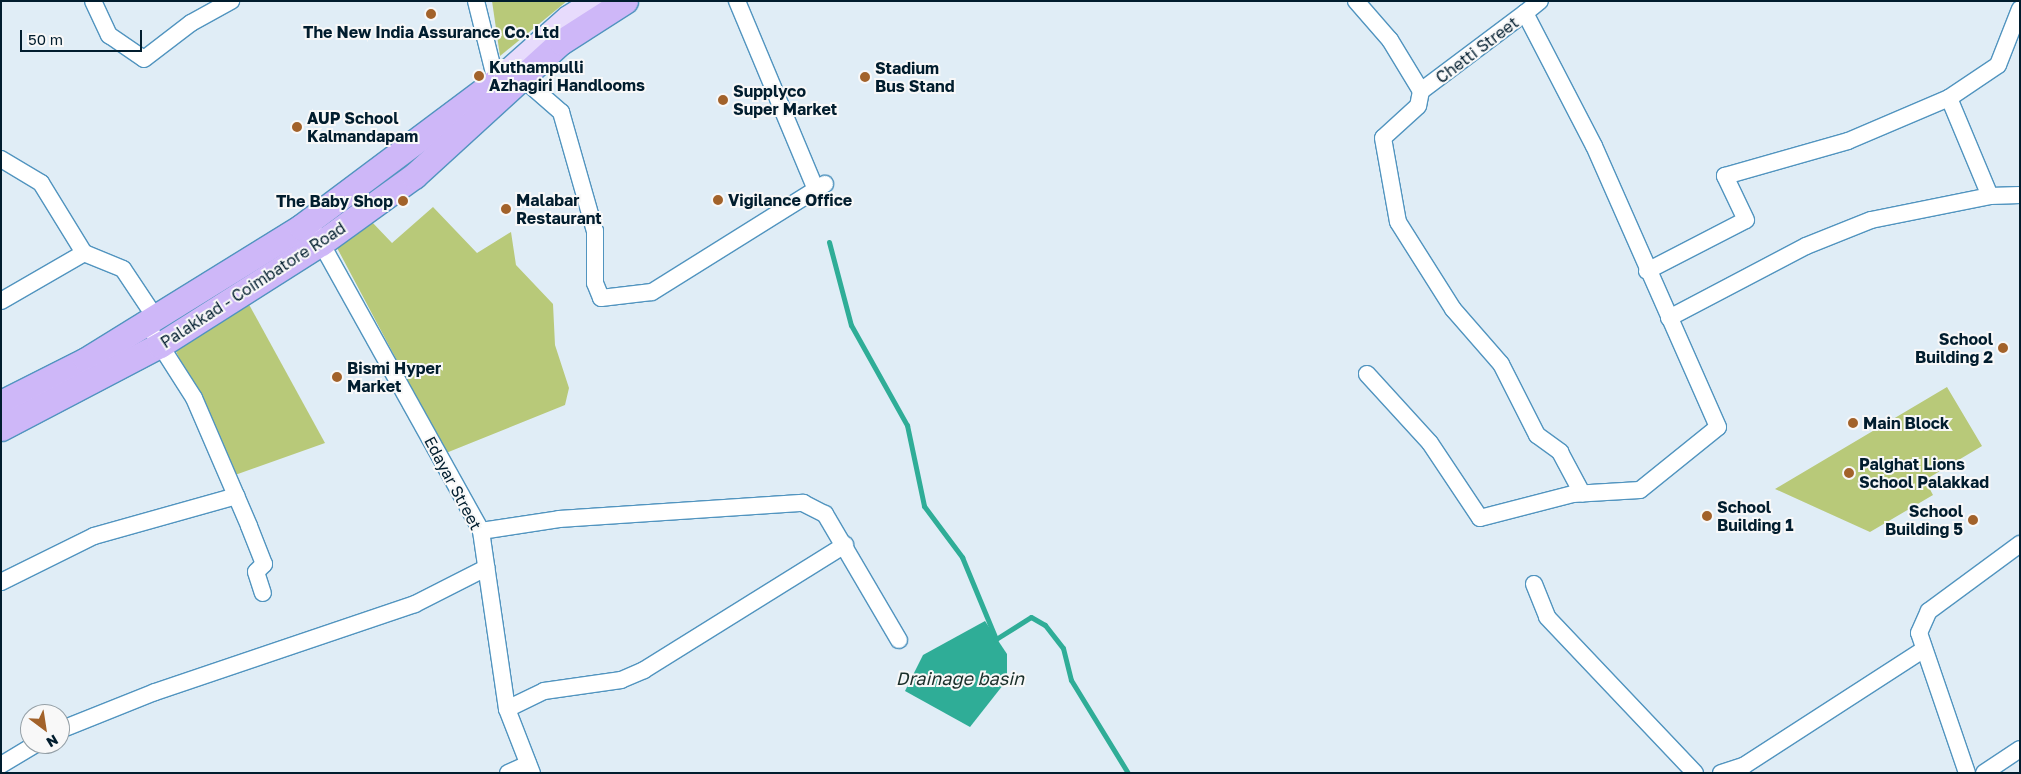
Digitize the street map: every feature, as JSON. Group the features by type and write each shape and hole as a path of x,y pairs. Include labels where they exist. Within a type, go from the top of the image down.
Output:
{"main road":[{"name":"Palakkad - Coimbatore Road","path":"1,403 150,320 309,222 498,91 522,78 561,42 625,1"},
{"name":"Palakkad - Coimbatore Road","path":"1,428 160,345 321,243 414,176 498,91"}],"street":[{"path":"93,1 109,35 144,59 191,23 231,1"},
{"path":"476,1 498,91"},
{"path":"498,91 568,17 594,1"},
{"path":"522,78 561,112 596,231 595,284 601,298 652,292 820,187 737,1"},
{"name":"Chetti Street","path":"1356,1 1390,40 1421,91 1540,1"},
{"path":"1647,271 1746,220 1725,176 1848,141 1949,98 1998,65 2020,9"},
{"path":"1367,374 1430,443 1480,518 1582,494 1640,490 1718,427 1647,271 1594,146 1525,13"},
{"path":"1421,91 1418,106 1383,138 1398,222 1453,309 1501,364 1538,434 1560,452 1582,494"},
{"path":"1949,98 1990,196"},
{"path":"1,159 41,183 84,252 123,269 150,320 160,345 194,398 264,564 256,572 262,593"},
{"path":"1669,318 1806,246 1871,220 1990,196 2020,195"},
{"name":"Edayar Street","path":"309,222 480,531 507,710 530,768"},
{"path":"1,301 84,252"},
{"path":"1,582 94,536 236,496"},
{"path":"480,531 559,519 804,503 825,514 900,640"},
{"path":"1967,773 1945,702 1923,650 1918,633 1929,611 2020,544"},
{"path":"507,710 544,691 621,680 644,670 845,545"},
{"path":"70,726 155,692 416,604 486,568"},
{"path":"1534,584 1547,617 1696,773"},
{"path":"1721,773 1745,765 1923,650"},
{"path":"1984,773 2020,749"},
{"path":"1,765 20,754"},
{"path":"508,773 530,768"}],"shaded area":[{"path":"492,1 567,1 500,56"},
{"path":"433,207 477,253 511,232 516,265 553,304 555,345 569,388 565,405 446,453 335,244 371,221 392,243"},
{"path":"246,299 325,443 235,475 171,341"},
{"path":"1947,387 1982,446 1925,480 1933,495 1870,532 1775,489"}],"water":[{"name":"Drainage basin","path":"985,621 1007,654 1007,680 970,727 905,691 923,655"}],"waterway":[{"path":"829,242 851,325 907,425 924,506 962,557 996,639 1031,617 1045,625 1063,648 1071,680 1128,773"}],"place":[{"name":"The New India Assurance Co. Ltd","path":"431,14"},
{"name":"Kuthampulli Azhagiri Handlooms","path":"479,76"},
{"name":"Stadium Bus Stand","path":"865,77"},
{"name":"Supplyco Super Market","path":"723,100"},
{"name":"AUP School Kalmandapam","path":"297,127"},
{"name":"Vigilance Office","path":"718,200"},
{"name":"The Baby Shop","path":"403,201"},
{"name":"Malabar Restaurant","path":"506,209"},
{"name":"School Building 2","path":"2003,348"},
{"name":"Bismi Hyper Market","path":"337,377"},
{"name":"Main Block","path":"1853,423"},
{"name":"Palghat Lions School Palakkad","path":"1849,473"},
{"name":"School Building 1","path":"1707,516"},
{"name":"School Building 5","path":"1973,520"}]}
